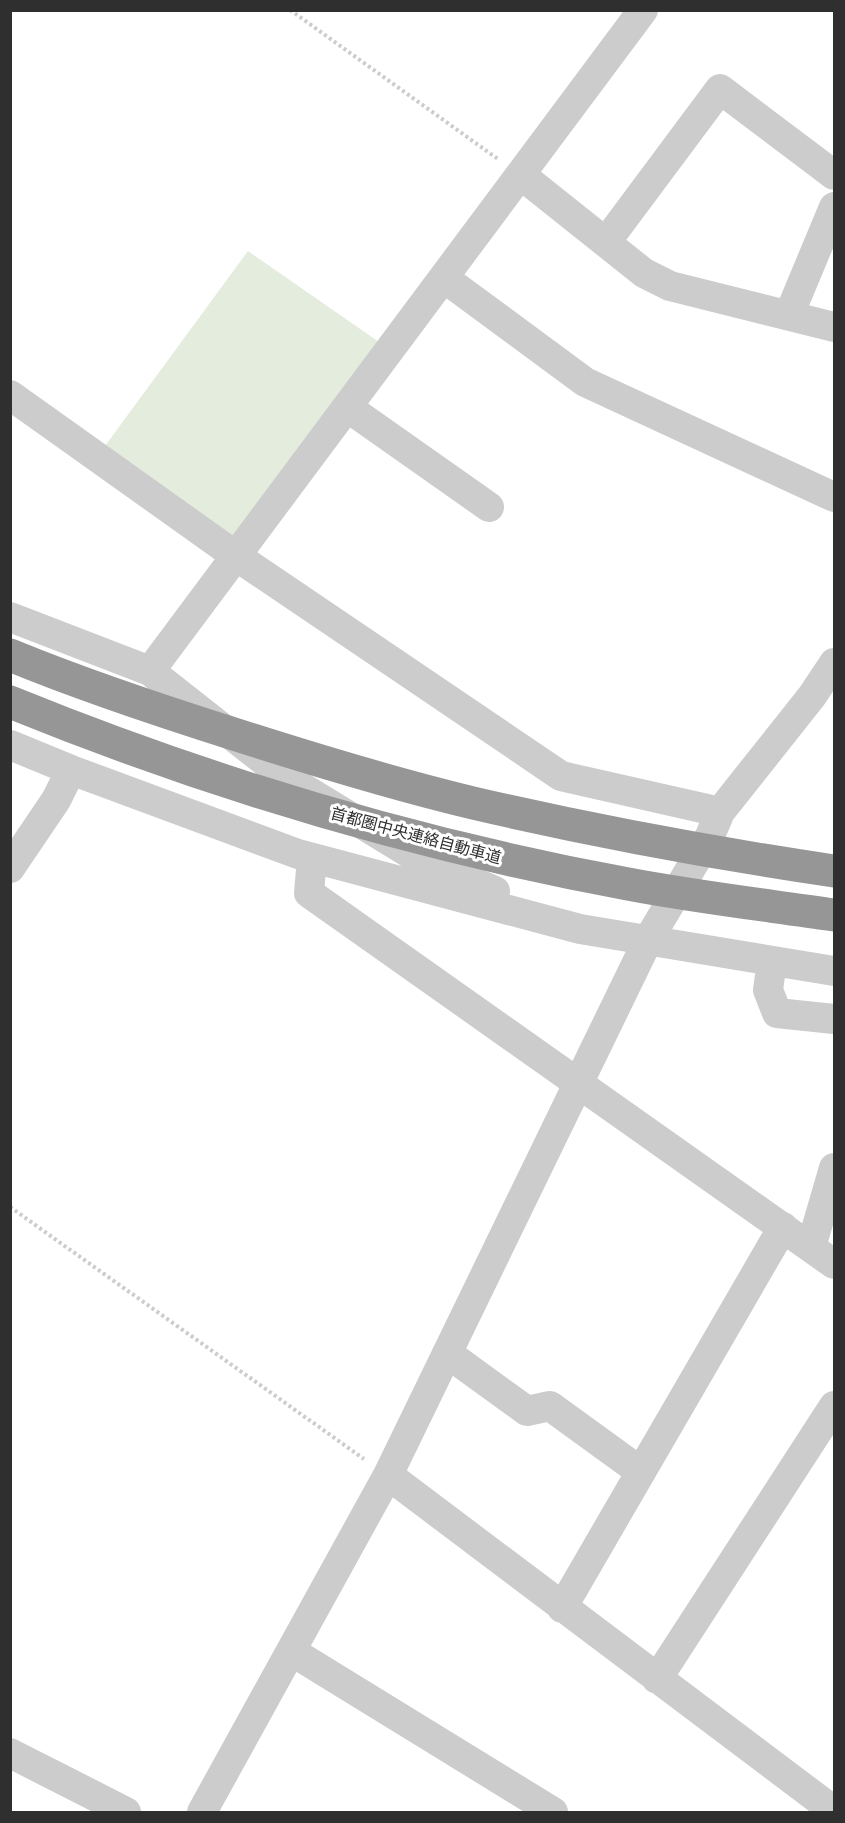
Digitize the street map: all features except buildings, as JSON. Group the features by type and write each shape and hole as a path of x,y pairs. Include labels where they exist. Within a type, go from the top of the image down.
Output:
{"highway":[{"path":"10,655 177,716 328,764 471,802 603,832 710,852 834,871"},
{"name":"首都圏中央連絡自動車道","path":"10,702 178,764 374,826 509,860 629,885 834,915"}],"street":[{"path":"150,671 643,10"},
{"path":"606,242 720,89 834,175"},
{"path":"521,175 644,273 670,286 834,327"},
{"path":"789,315 834,207"},
{"path":"444,278 585,382 834,497"},
{"path":"10,395 236,556 561,776 720,812"},
{"path":"347,407 489,507"},
{"path":"10,617 150,671 282,775 419,859 580,929"},
{"path":"202,1812 388,1475 647,942 710,836 720,812 813,696 834,663"},
{"path":"10,745 71,770 312,858 580,929 647,942 834,971"},
{"path":"10,868 56,800 71,770"},
{"path":"312,858 309,893 823,1256 834,1168"},
{"path":"772,961 768,990 777,1013 834,1019"},
{"path":"562,1608 783,1227"},
{"path":"447,1353 526,1411 550,1406 641,1472"},
{"path":"657,1679 834,1406"},
{"path":"388,1475 834,1811"},
{"path":"291,1651 553,1812"},
{"path":"10,1753 126,1812"}],"path":[{"path":"290,10 521,175"},
{"path":"10,1207 388,1475"}],"green space":[{"path":"248,251 379,342 241,536 227,538 105,446"}]}
